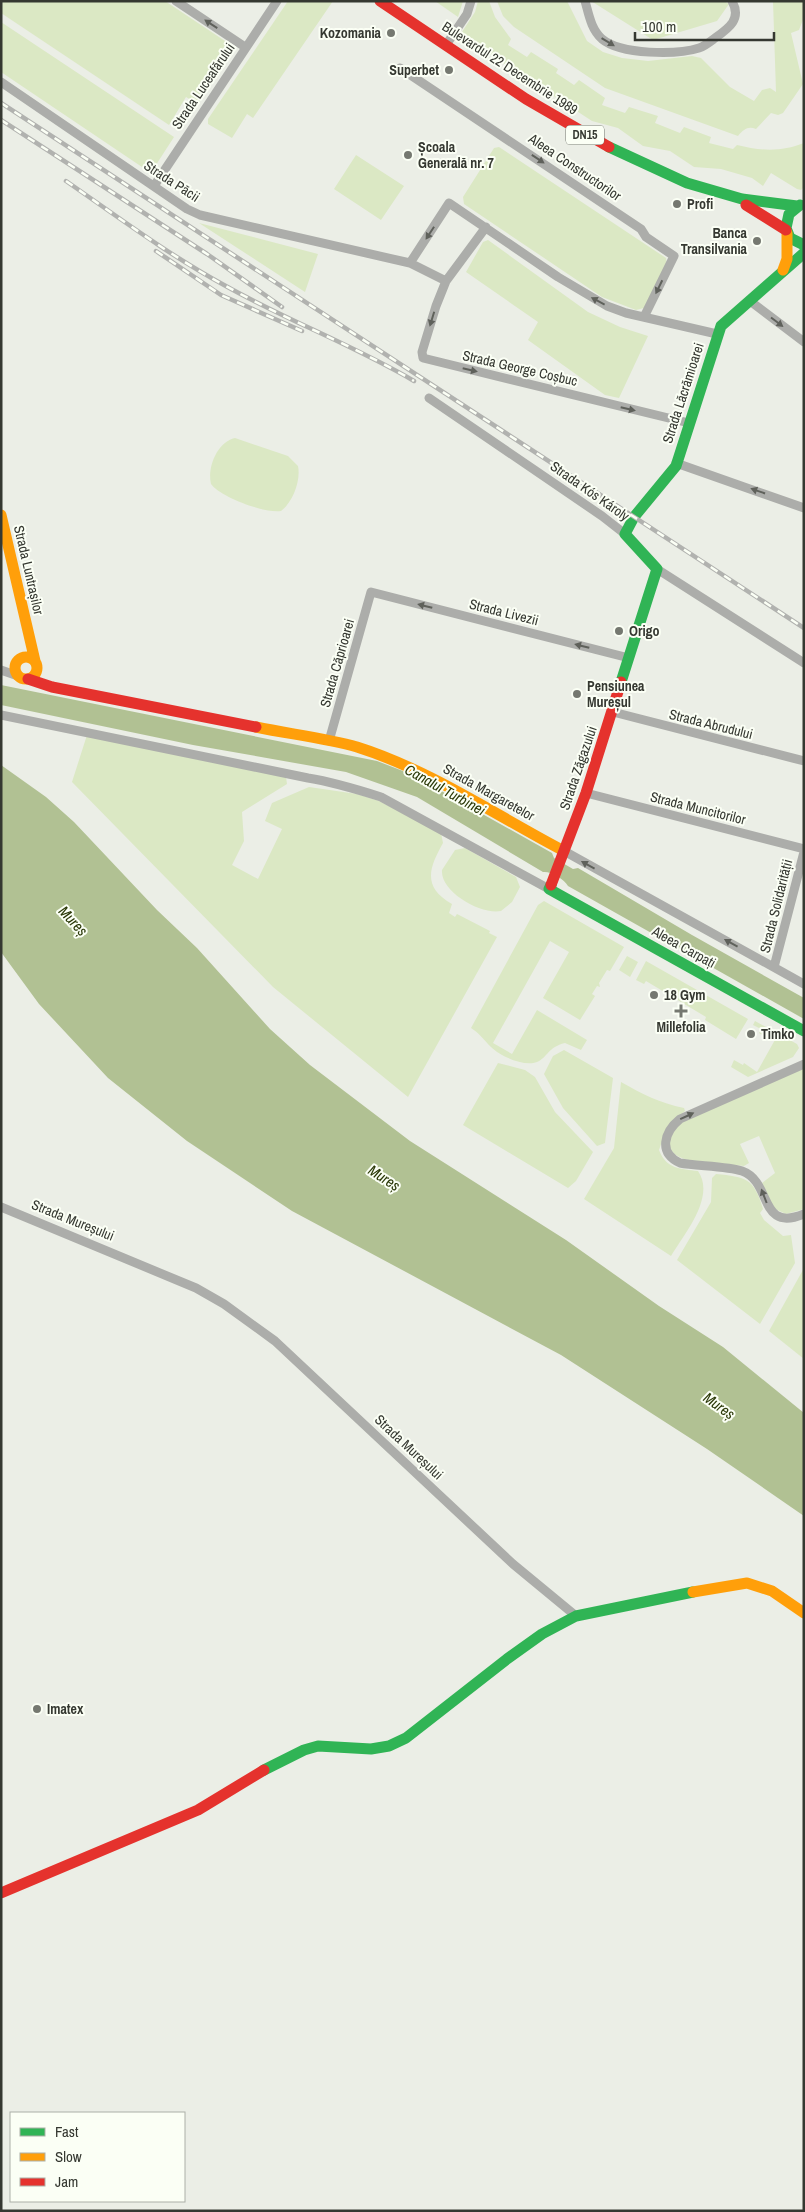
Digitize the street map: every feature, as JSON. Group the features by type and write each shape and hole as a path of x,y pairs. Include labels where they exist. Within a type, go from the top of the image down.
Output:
{"street":[{"path":"176,1 246,48"},
{"name":"Strada Luceafărului","path":"154,186 277,1"},
{"name":"Bulevardul 22 Decembrie 1989","path":"380,1 592,139 674,179 738,200 766,206 801,204"},
{"path":"446,45 467,14 471,1"},
{"path":"585,1 589,19 601,38 624,49 656,52 681,52 701,48 733,24 736,13 732,1"},
{"name":"Aleea Constructorilor","path":"400,68 641,229 646,237 674,256 644,317"},
{"name":"Strada Păcii","path":"1,82 187,209 200,215 410,263"},
{"name":"Bulevardul 22 Decembrie 1989","path":"738,200 786,232 793,241 804,245"},
{"path":"446,281 410,263 449,203 592,298 626,313 717,334"},
{"name":"Bulevardul 22 Decembrie 1989","path":"786,232 789,214 801,204"},
{"name":"Strada George Coșbuc","path":"486,226 446,281 422,352 425,359 689,423"},
{"path":"782,273 787,259 786,232"},
{"name":"Strada Lăcrămioarei","path":"625,534 634,517 657,491 676,463 721,326 804,252"},
{"path":"750,301 804,342"},
{"name":"Strada Kós Károly","path":"430,398 602,516 625,534 657,569 804,664"},
{"path":"676,463 804,508"},
{"name":"Strada Luntrașilor","path":"1,516 38,667 23,671 28,632"},
{"name":"Strada Zăgazului","path":"551,885 586,794 657,569"},
{"name":"Strada Livezii","path":"371,592 629,658"},
{"name":"Strada Căprioarei","path":"329,741 371,592"},
{"path":"2,670 23,671 25,656 35,661"},
{"name":"Strada Margaretelor","path":"23,671 42,684 329,741 379,755 418,772 563,856 804,984"},
{"name":"Strada Abrudului","path":"612,712 804,761"},
{"path":"1,715 308,778 331,781 357,789 389,802 551,885"},
{"name":"Strada Muncitorilor","path":"586,794 804,851"},
{"name":"Strada Solidarității","path":"774,968 804,851"},
{"name":"Aleea Carpați","path":"551,885 804,1032"},
{"path":"803,1215 784,1218 776,1216 770,1210 756,1180 742,1171 680,1164 672,1160 667,1153 665,1143 669,1130 680,1119 804,1064"},
{"name":"Strada Mureșului","path":"1,1207 196,1288 236,1312 275,1341 513,1564 576,1616"},
{"path":"1,1893 198,1810 254,1775 304,1750 318,1746 371,1749 389,1746 406,1738 521,1649 542,1634 576,1616 710,1588 747,1583 772,1591 804,1613"}],"shaded area":[{"path":"1,1 165,1 234,47 198,104 186,97 169,125 1,13"},
{"path":"288,1 333,1 253,118 247,114 232,138 208,124 208,119"},
{"path":"435,1 463,1 458,17"},
{"path":"478,1 489,1 495,17 511,39 508,45 527,57 531,52 558,69 556,73 574,85 579,80 605,98 602,105 625,113 629,107 658,116 655,123 680,133 684,127 711,137 709,143 733,149 737,145 763,149 779,149 804,143 804,187 801,190 797,189 771,173 763,186 752,178 721,169 694,167 670,151 643,146 618,128 592,121 460,35 475,12"},
{"path":"497,1 567,1 587,41 603,52 622,58 648,61 692,56 701,58 730,87 754,101 762,90 770,88 776,92 773,1 804,1 804,17 799,30 791,33 803,84 783,113 778,115 771,113 756,129 746,129 738,136 605,88 514,27 503,16"},
{"path":"591,1 724,1 729,4 717,21 653,40"},
{"path":"1,22 174,137 154,168 145,169 1,72"},
{"path":"499,147 666,258 667,264 644,308 636,310 602,297 464,204 463,197 494,148"},
{"path":"356,155 404,186 381,220 334,189"},
{"path":"199,223 318,254 305,292"},
{"path":"488,240 588,312 620,327 648,336 619,398 605,395 528,340 538,322 466,272 483,242"},
{"path":"235,438 288,456 298,466 299,472 295,490 289,502 281,511 265,510 233,499 211,484 212,463 218,450 229,440"},
{"path":"87,735 286,777 287,784 242,812 244,841 232,865 258,879 282,829 265,821 272,803 309,787 357,794 379,801 441,833 443,843 434,861 431,876 432,884 442,898 452,904 449,913 455,917 457,914 490,931 489,933 497,937 408,1097 273,987 72,782"},
{"path":"465,848 516,877 520,887 512,902 501,911 473,906 455,894 443,878 442,870 455,850"},
{"path":"544,901 624,947 610,971 607,970 599,983 600,987 597,986 592,994 595,996 580,1020 543,998 569,952 550,941 493,1043 512,1054 537,1010 587,1040 581,1050 565,1043 555,1047 537,1062 526,1063 512,1060 500,1054 471,1028 538,905"},
{"path":"627,956 638,962 630,977 619,970"},
{"path":"646,961 748,1019 736,1039 705,1020 706,1017 646,981 644,984 636,980"},
{"path":"755,1021 797,1044 799,1048 793,1057 748,1077 731,1067 734,1060 743,1065 744,1063 757,1072 776,1038 766,1033 764,1036 759,1033 761,1029 753,1025"},
{"path":"564,1050 613,1078 605,1143 597,1146 563,1108 544,1074 553,1056"},
{"path":"498,1063 525,1070 535,1077 555,1112 593,1152 576,1181 568,1188 463,1125"},
{"path":"804,1068 804,1209 786,1214 773,1208 762,1183 775,1173 759,1136 740,1144 749,1163 744,1166 701,1163 687,1160 676,1155 670,1147 671,1137 681,1122"},
{"path":"621,1082 651,1098 684,1108 685,1111 667,1127 659,1150 666,1161 675,1167 698,1171 703,1181 703,1192 701,1204 696,1215 671,1256 584,1199 614,1148"},
{"path":"716,1174 742,1178 752,1185 760,1199 763,1209 760,1213 764,1220 783,1236 791,1235 795,1263 760,1324 677,1260 711,1202 712,1178"},
{"path":"804,1268 804,1359 769,1331"}],"water":[{"name":"Canalul Turbinei","path":"1,685 377,761 403,771 552,853 554,858 573,869 578,868 804,998 804,1019 568,886 557,876 543,872 417,797 346,772 193,745 1,705"},
{"name":"Mureș","path":"1,765 46,797 74,822 157,910 197,948 270,1029 310,1065 410,1141 566,1240 659,1306 723,1347 804,1413 804,1516 707,1449 561,1355 292,1211 187,1141 108,1078 39,1004 1,952"}],"railway":[{"path":"1,103 804,628"},
{"path":"1,120 207,254 282,307"},
{"path":"66,181 183,261 247,298 414,381"},
{"path":"156,251 221,295 302,331"}],"traffic: fast":[{"path":"609,147 687,183 742,199 797,206"},
{"path":"800,205 789,214 786,228 790,238 804,245"},
{"path":"621,682 657,569 625,534 634,517 676,466 721,326 804,253"},
{"path":"551,885 549,889 804,1031"},
{"path":"264,1770 304,1750 318,1746 371,1749 389,1746 406,1738 542,1634 576,1616 693,1592"}],"traffic: slow":[{"path":"783,270 787,259 787,233"},
{"path":"1,515 35,661"},
{"path":"22,657 30,657 37,664 37,668 37,672 30,679 22,679 15,672 15,664 22,657"},
{"path":"256,727 345,744 384,757 463,794 564,851"},
{"path":"693,1592 747,1583 772,1591 804,1613"}],"traffic: jam":[{"path":"380,1 526,99 609,147"},
{"path":"746,205 786,230"},
{"path":"28,679 52,687 256,727"},
{"path":"551,885 586,793 621,682"},
{"path":"1,1893 198,1810 264,1770"}],"place":[{"name":"Kozomania","path":"391,33"},
{"name":"Superbet","path":"449,70"},
{"name":"Școala Generală nr. 7","path":"408,155"},
{"name":"Profi","path":"677,204"},
{"name":"Banca Transilvania","path":"757,241"},
{"name":"Origo","path":"619,631"},
{"name":"Pensiunea Mureșul","path":"577,694"},
{"name":"18 Gym","path":"654,995"},
{"name":"Millefolia","path":"681,1011"},
{"name":"Timko","path":"751,1034"},
{"name":"Imatex","path":"37,1709"}]}
